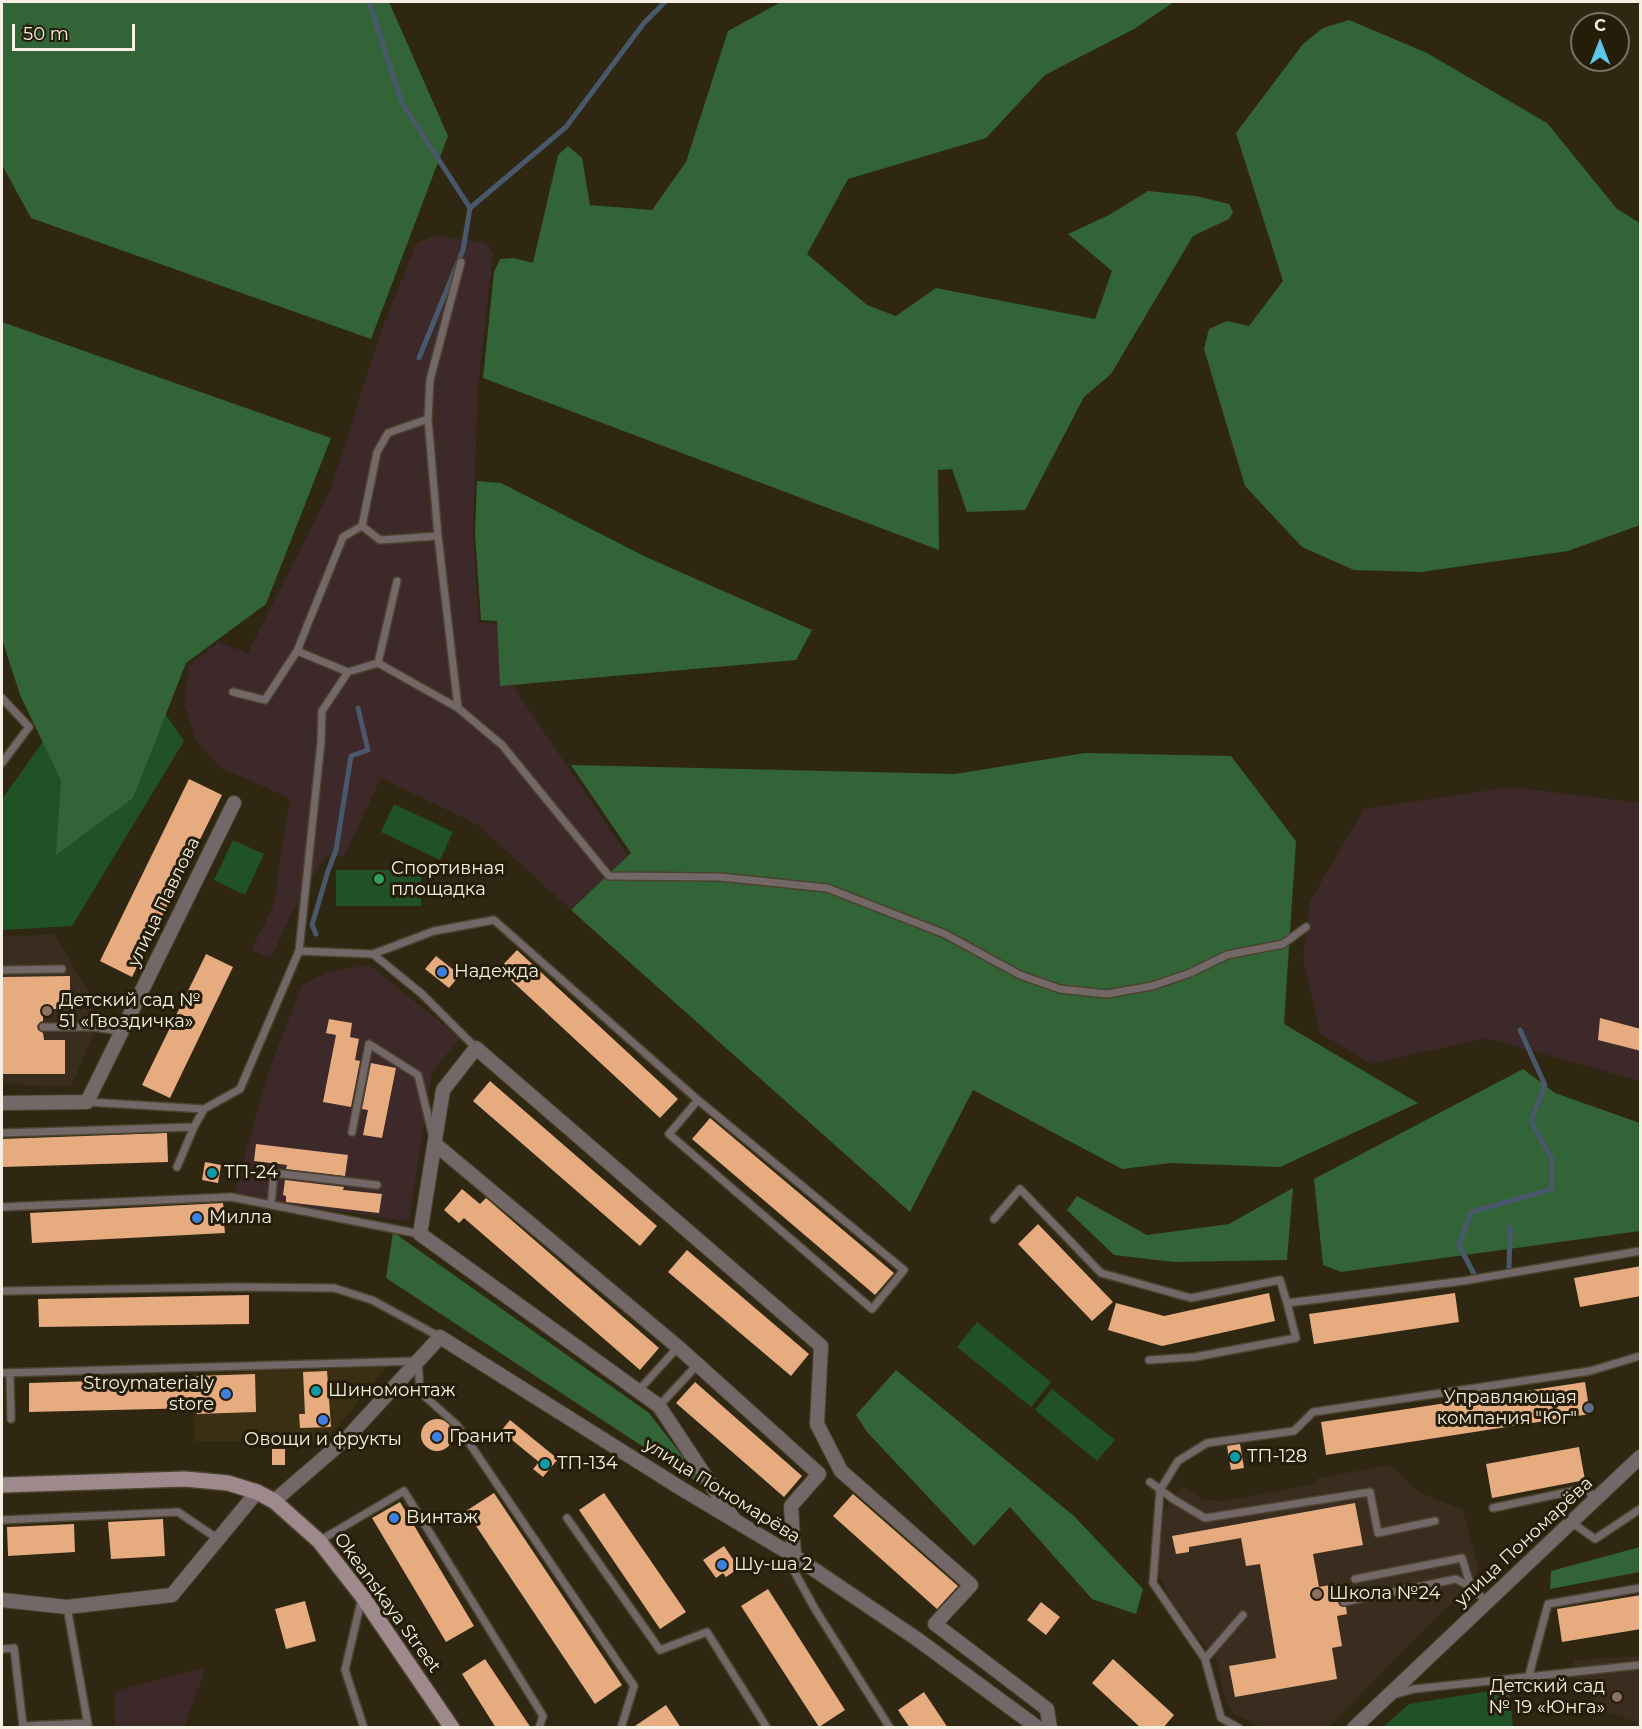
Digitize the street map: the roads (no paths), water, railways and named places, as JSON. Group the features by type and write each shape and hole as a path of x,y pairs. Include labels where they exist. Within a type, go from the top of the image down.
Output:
{"main road":[{"name":"Okeanskaya Street","path":"2,1485 185,1479 228,1483 257,1492 274,1501 319,1540 362,1596 452,1728"}],"street":[{"name":"улица Павлова","path":"87,1102 234,803"},
{"path":"735,1521 659,1406 420,1234 443,1090 476,1048 821,1346 818,1424 841,1471 971,1585 935,1624 1047,1709 1050,1728"},
{"path":"2,1103 87,1102"},
{"path":"435,1144 678,1347 819,1474 790,1506 794,1556"},
{"path":"274,1501 347,1438 440,1337"},
{"name":"улица Пономарёва","path":"440,1337 794,1556 917,1639 1038,1728"},
{"name":"улица Пономарёва","path":"1354,1728 1641,1457"},
{"path":"2,1600 67,1607 172,1595 257,1492"}],"lane":[{"path":"458,708 438,536 428,420 430,380 460,262"},
{"path":"232,692 265,700 297,651 343,537 362,525 377,452 388,433 428,420"},
{"path":"362,525 380,540 438,536"},
{"path":"378,663 397,581"},
{"path":"297,651 348,672 378,663 458,708 502,745 609,876 720,878 827,888 945,934 1020,975 1060,989 1107,994 1152,986 1190,973 1227,955 1283,944 1306,927"},
{"path":"177,1167 204,1109 240,1089 299,951 321,742 322,711 348,672"},
{"path":"2,698 29,727 2,764"},
{"path":"299,951 373,954 434,931 494,920 698,1101 904,1270 872,1309 669,1134 698,1101"},
{"path":"373,954 422,994 476,1048"},
{"path":"2,970 62,969"},
{"path":"43,1027 93,1027 121,1031"},
{"path":"352,1132 369,1044 418,1075 435,1144"},
{"path":"87,1102 204,1109"},
{"path":"2,1133 194,1127"},
{"path":"271,1205 274,1173 377,1185"},
{"path":"994,1220 1020,1190 1101,1273 1191,1298 1280,1280 1296,1338 1195,1357 1149,1360"},
{"path":"2,1207 231,1197 420,1234"},
{"path":"1287,1303 1463,1281 1641,1251"},
{"path":"2,1291 235,1287 334,1288 372,1300 440,1337"},
{"path":"639,1390 678,1347"},
{"path":"1239,1728 1221,1718 1205,1659 1154,1583 1160,1490 1178,1461 1207,1443 1294,1431 1313,1412 1590,1371 1641,1356"},
{"path":"2,1373 418,1361 420,1392 457,1425 634,1686 621,1728"},
{"path":"659,1406 697,1365"},
{"path":"10,1372 12,1419"},
{"path":"1150,1482 1205,1518 1370,1491 1378,1533 1435,1521"},
{"path":"1493,1508 1586,1488 1596,1500"},
{"path":"319,1540 404,1491 543,1716 539,1728"},
{"path":"1571,1522 1595,1539 1641,1509"},
{"path":"2,1520 178,1512 218,1539"},
{"path":"567,1518 660,1650 707,1632 767,1728"},
{"path":"794,1556 794,1571 815,1609 890,1728"},
{"path":"1355,1579 1462,1558 1471,1587"},
{"path":"1344,1602 1456,1579 1471,1587 1487,1602"},
{"path":"1529,1676 1548,1604 1641,1588"},
{"path":"362,1596 345,1670 364,1728"},
{"path":"2,1649 15,1648 23,1726 88,1725 67,1607"},
{"path":"1205,1659 1243,1616"},
{"path":"1387,1697 1414,1689 1641,1665"}],"waterway":[{"path":"369,2 402,103 470,208 463,250 419,358"},
{"path":"470,208 566,127 644,23 665,2"},
{"path":"316,934 312,925 336,850 351,756 368,750 358,708"},
{"path":"1475,1276 1459,1245 1471,1212 1552,1189 1552,1159 1531,1121 1545,1085 1520,1030"},
{"path":"1509,1227 1512,1232 1510,1233 1509,1269"}],"place":[{"name":"Спортивная площадка","path":"379,879"},
{"name":"Надежда","path":"442,972"},
{"name":"Детский сад № 51 «Гвоздичка»","path":"47,1011"},
{"name":"ТП-24","path":"212,1173"},
{"name":"Милла","path":"197,1218"},
{"name":"Шиномонтаж","path":"316,1391"},
{"name":"Stroymaterialy store","path":"226,1394"},
{"name":"Управляющая компания \"Юг\"","path":"1589,1408"},
{"name":"Овощи и фрукты","path":"323,1420"},
{"name":"Гранит","path":"437,1437"},
{"name":"ТП-128","path":"1235,1457"},
{"name":"ТП-134","path":"545,1464"},
{"name":"Винтаж","path":"394,1518"},
{"name":"Шу-ша 2","path":"722,1565"},
{"name":"Школа №24","path":"1317,1594"},
{"name":"Детский сад № 19 «Юнга»","path":"1617,1697"}]}
